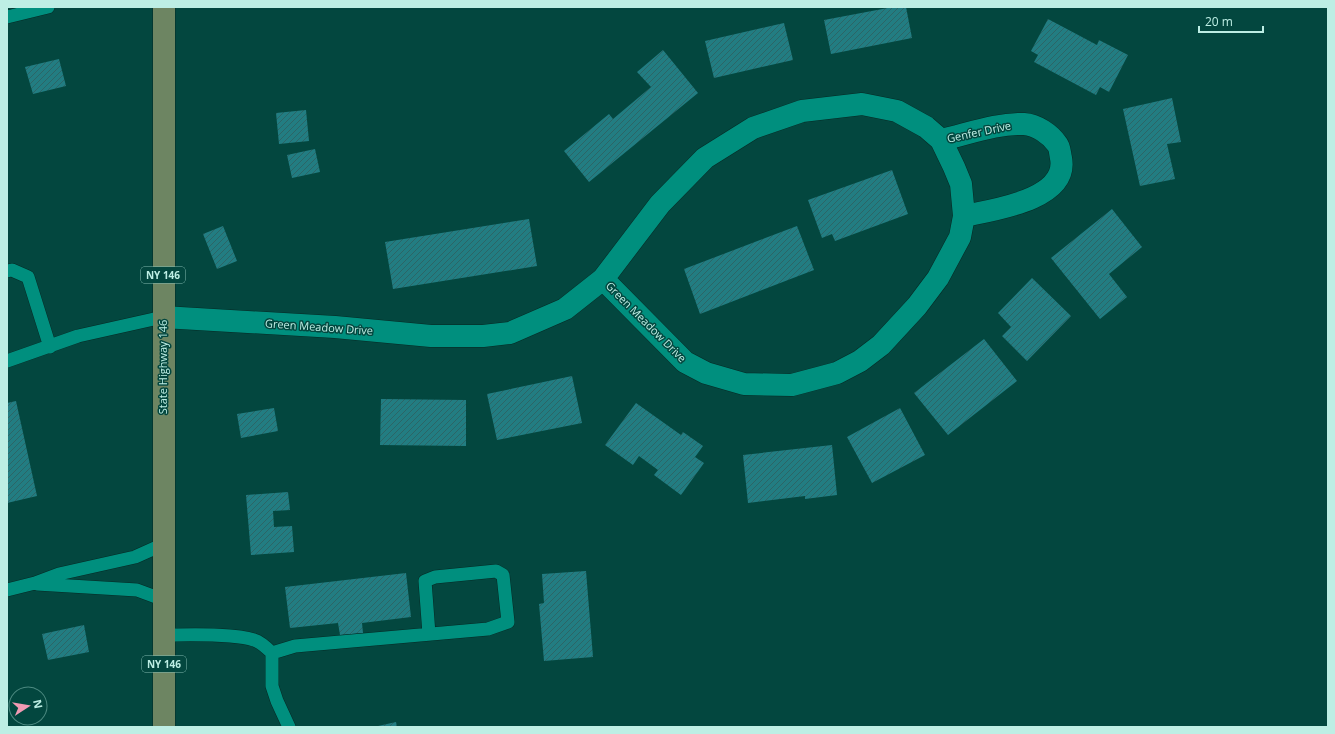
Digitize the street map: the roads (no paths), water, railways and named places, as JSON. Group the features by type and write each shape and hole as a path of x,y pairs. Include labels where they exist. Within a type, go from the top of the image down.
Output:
{"main road":[{"name":"State Highway 146","path":"164,7 164,727"}],"street":[{"name":"Green Meadow Drive","path":"163,317 335,327 431,336 483,336 510,333 565,309 603,279 660,204 705,158 753,128 802,111 862,104 897,111 926,127 941,140 961,184 964,216 960,237 938,278 917,306 881,345 860,361 838,372 792,385 744,384 706,373 685,362 603,279"},
{"name":"Genfer Drive","path":"941,140 1006,125 1026,124 1041,129 1058,145 1062,164 1059,178 1048,190 1017,205 964,216"}],"lane":[{"path":"7,17 48,7"},
{"path":"7,271 12,270 28,277 50,347"},
{"path":"7,361 78,336 163,317"},
{"path":"7,590 36,584 59,574 135,557 164,544"},
{"path":"272,653 295,646 488,629 508,622 503,575 496,571 434,577 425,580 429,634"},
{"path":"36,584 138,590 164,600"},
{"path":"164,635 239,637 255,640 272,653"},
{"path":"272,653 272,686 289,727"}]}
